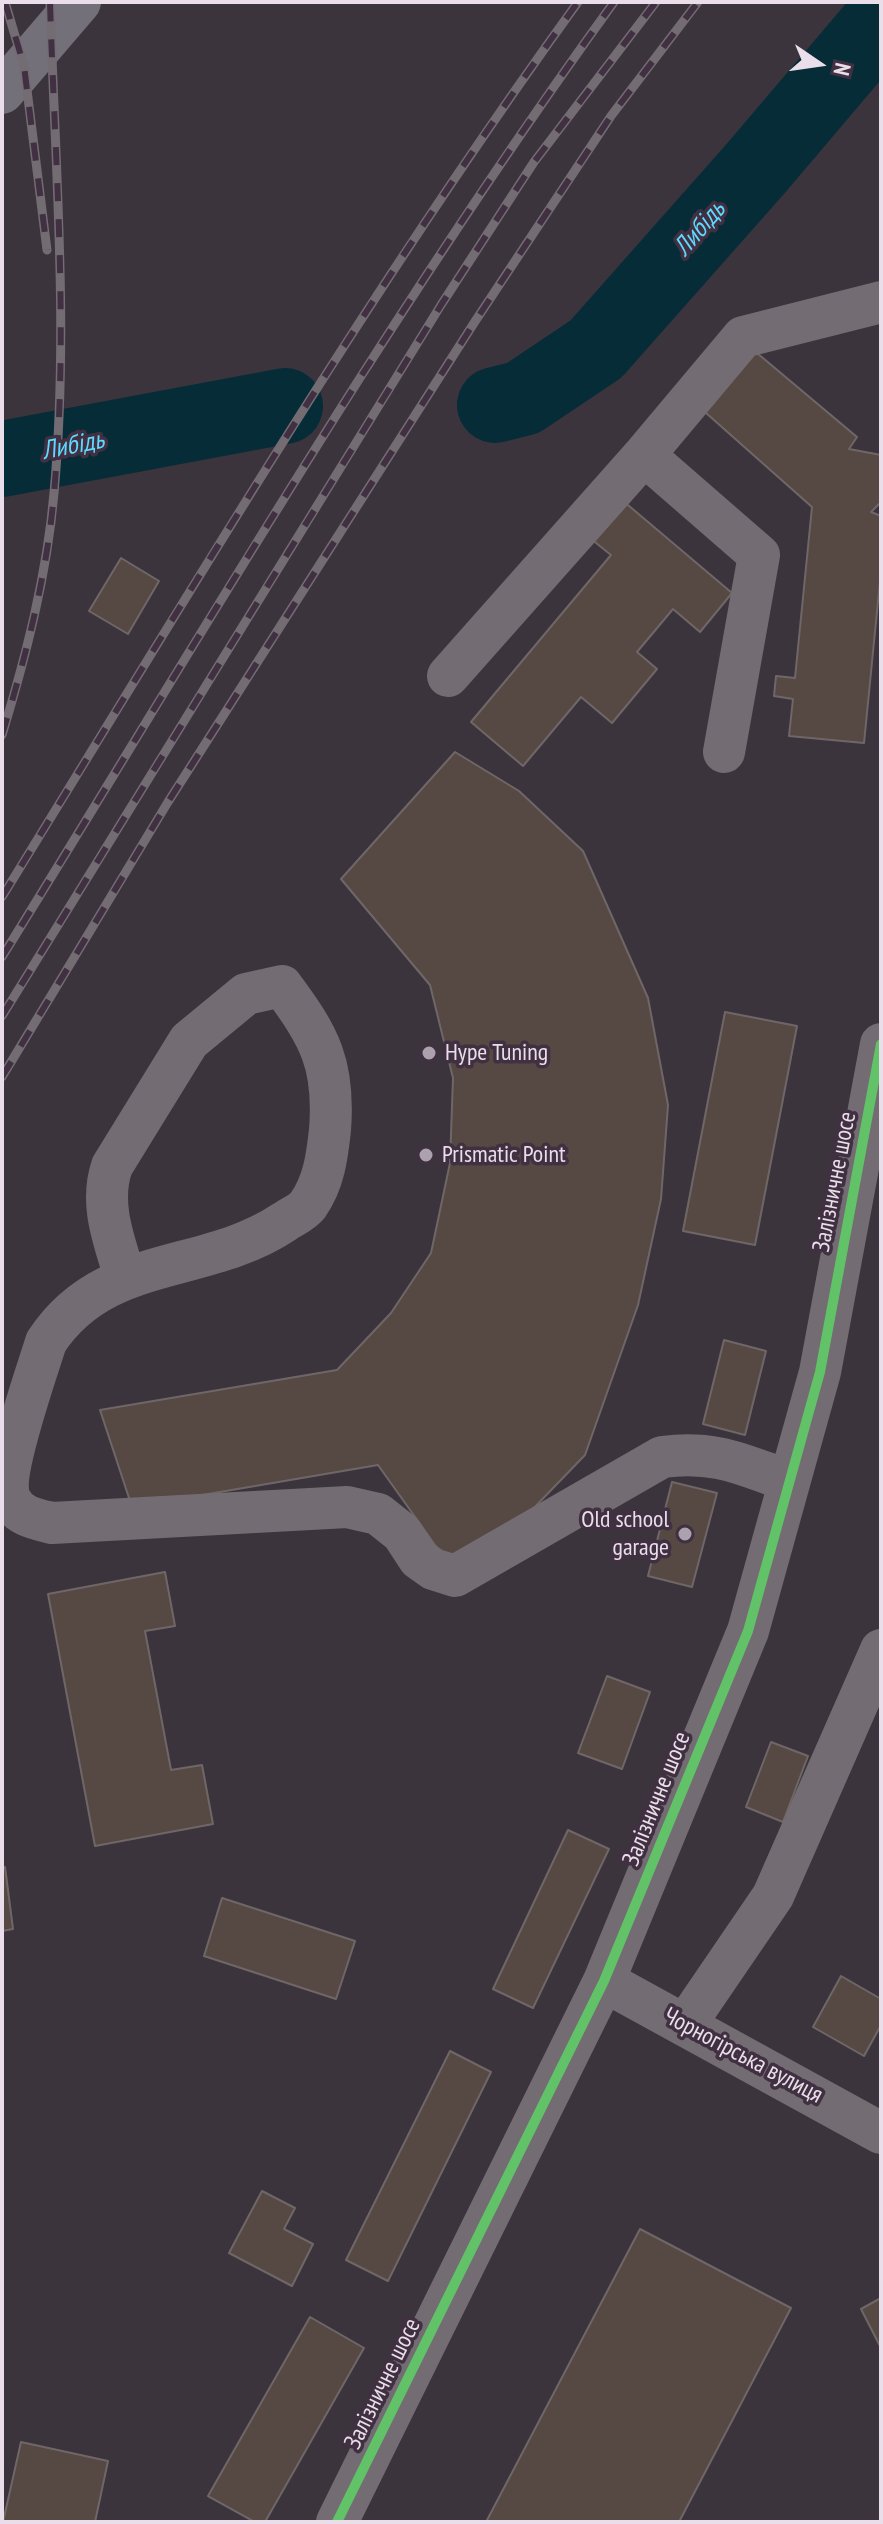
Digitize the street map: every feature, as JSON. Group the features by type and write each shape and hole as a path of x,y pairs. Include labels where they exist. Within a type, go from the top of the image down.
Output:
{"main road":[{"path":"2,92 79,2"}],"street":[{"path":"448,676 644,455 743,337 881,302"},
{"path":"644,455 759,555 724,752"},
{"path":"125,1277 109,1223 105,1186 112,1166 189,1041 246,994 282,986 319,1038 333,1094 326,1167 307,1207 264,1236 125,1277 82,1300 46,1342 7,1473 8,1498 21,1513 52,1523 347,1507 378,1514 402,1533 419,1559 455,1576 662,1457 697,1453 730,1460 789,1481"},
{"name":"Залізничне шосе","path":"337,2522 604,1981 748,1631 820,1372 872,1146 881,1044"},
{"path":"685,2025 773,1896 881,1650"},
{"name":"Чорногірська вулиця","path":"604,1981 881,2133"}],"building":[{"path":"751,348 857,437 849,449 881,455 881,502 871,512 881,516 881,571 864,743 789,736 793,699 774,696 776,676 795,678 812,507 697,405"},
{"path":"622,500 732,593 700,632 673,609 637,652 657,669 612,723 581,697 523,766 471,722 611,555 590,538"},
{"path":"121,558 159,581 128,634 89,611"},
{"path":"455,752 519,791 583,851 648,998 668,1105 661,1199 638,1305 585,1455 528,1514 450,1566 378,1465 132,1507 100,1410 337,1370 391,1313 431,1253 450,1163 453,1078 430,985 341,879"},
{"path":"725,1012 797,1026 755,1245 683,1231"},
{"path":"724,1340 766,1351 745,1435 703,1424"},
{"path":"672,1482 717,1493 692,1587 648,1576"},
{"path":"165,1572 175,1626 145,1631 171,1770 202,1765 213,1824 95,1846 48,1594"},
{"path":"607,1676 650,1692 622,1769 578,1753"},
{"path":"771,1742 808,1756 783,1822 746,1807"},
{"path":"568,1830 609,1849 533,2008 493,1989"},
{"path":"5,1867 13,1929 2,1931 2,1868"},
{"path":"222,1898 355,1941 336,1999 204,1956"},
{"path":"841,1976 881,1999 881,2025 864,2056 813,2027"},
{"path":"450,2051 491,2072 388,2281 346,2260"},
{"path":"262,2191 295,2208 284,2229 313,2244 292,2286 229,2253"},
{"path":"640,2229 791,2308 679,2522 486,2522"},
{"path":"881,2298 881,2348 861,2309"},
{"path":"310,2317 364,2348 265,2522 255,2522 208,2496"},
{"path":"21,2442 108,2461 95,2522 3,2522"}],"waterway":[{"name":"Либідь","path":"495,405 523,398 596,349 881,21"},
{"name":"Либідь","path":"2,459 285,406"}],"railway":[{"path":"5,2 24,66 47,250"},
{"path":"2,735 41,585 51,524 58,432 60,248 50,2"},
{"path":"2,897 353,332 426,220 578,2"},
{"path":"2,957 375,354 532,117 614,2"},
{"path":"2,1016 441,305 534,162 656,2"},
{"path":"2,1077 168,802 474,323 611,116 698,2"}],"cycle path":[{"path":"337,2522 604,1981 748,1631 820,1372 881,1044"}],"place":[{"name":"Hype Tuning","path":"429,1053"},
{"name":"Prismatic Point","path":"426,1155"},
{"name":"Old school garage","path":"685,1534"}]}
